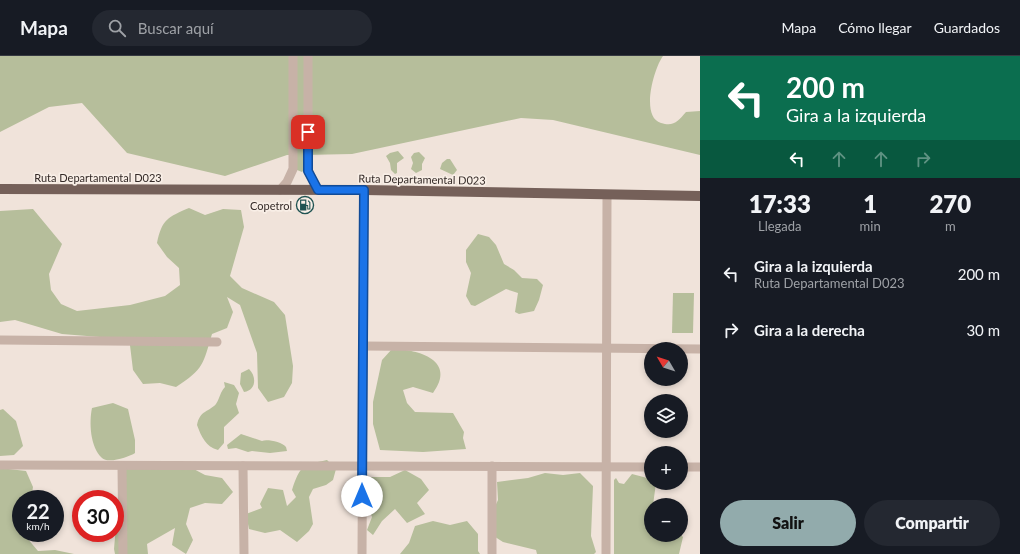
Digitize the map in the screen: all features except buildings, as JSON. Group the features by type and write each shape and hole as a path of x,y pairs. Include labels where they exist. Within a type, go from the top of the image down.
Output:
{"main road":[{"name":"Ruta Departamental D023","path":"0,189 364,190 700,196"}],"street":[{"path":"280,190 287,182 293,169 293,56"},
{"path":"308,56 308,171 318,190"},
{"path":"362,554 364,190"},
{"path":"606,554 607,195"},
{"path":"0,340 216,342"},
{"path":"363,346 700,349"},
{"path":"0,465 644,467"},
{"path":"122,466 123,554"},
{"path":"243,466 244,554"},
{"path":"492,466 492,554"},
{"path":"688,467 700,467"}],"green space":[{"path":"0,56 663,56 659,62 653,81 650,102 651,112 655,119 661,123 673,124 686,112 700,111 700,155 553,120 521,118 352,154 304,155 304,170 302,172 297,170 297,155 287,155 225,176 127,153 82,103 49,107 0,132"},
{"path":"398,151 404,158 397,163 397,173 395,174 391,170 390,163 386,156 390,153"},
{"path":"419,152 425,158 422,164 422,170 416,173 411,169 413,163 411,157 414,153"},
{"path":"447,159 450,159 457,170 453,175 440,169 442,163"},
{"path":"189,208 205,215 223,209 241,210 244,227 230,276 242,288 274,302 285,315 293,366 292,383 284,397 268,402 258,388 257,353 240,305 227,297 233,312 227,328 212,334 207,352 201,365 192,375 176,387 160,383 143,384 133,370 129,337 112,338 62,334 15,320 0,322 0,211 33,209 62,244 49,274 51,290 61,304 77,311 130,305 165,296 180,285 179,268 167,257 157,243 161,229 167,220"},
{"path":"478,234 489,237 496,245 504,264 514,270 522,278 537,279 543,285 534,311 519,314 515,312 518,293 506,289 475,306 471,305 466,296 471,273 466,262 466,250"},
{"path":"673,293 694,293 693,333 672,333"},
{"path":"392,349 413,351 423,354 432,359 438,365 441,373 439,382 433,393 413,387 403,390 407,403 415,412 453,413 464,432 463,438 466,449 423,452 380,450 373,424 373,402 382,360"},
{"path":"249,369 252,372 254,383 251,389 244,392 240,384 241,373"},
{"path":"224,382 234,385 239,393 236,404 239,413 224,427 224,443 218,450 207,444 197,425 202,414 216,404 225,387"},
{"path":"113,403 128,409 135,440 135,453 124,458 105,460 95,448 91,434 91,414 92,408"},
{"path":"3,409 16,421 23,446 14,455 0,456 0,410"},
{"path":"241,434 262,441 267,440 278,442 286,447 287,451 270,453 248,452 236,448 228,449 227,445"},
{"path":"327,460 336,469 333,480 326,485 313,489 309,497 313,524 309,531 297,542 280,530 265,533 249,529 246,514 262,508 260,504 268,488 283,490 287,506 296,497 292,490 297,475 300,471 307,465"},
{"path":"134,463 190,467 205,475 222,478 233,492 222,504 205,503 190,508 186,524 193,540 186,554 172,545 175,528 147,544 148,554 115,554 115,542 124,542 124,490 120,490 120,474"},
{"path":"0,468 26,471 33,487 32,490 12,490 12,542 30,542 38,551 55,550 74,554 0,554"},
{"path":"405,470 421,479 429,490 417,503 425,514 407,523 395,509 382,521 373,535 367,530 372,517 364,495 371,477 390,477"},
{"path":"545,473 563,475 580,473 593,486 591,536 596,552 594,554 537,554 536,550 503,542 489,533 491,515 498,500 497,482 528,478"},
{"path":"632,474 644,477 644,490 655,490 654,498 644,498 644,542 682,542 679,554 614,554 614,480 616,478 619,483 624,484"},
{"path":"433,521 450,525 467,521 478,534 478,551 480,554 400,554 409,543 415,526"}],"place":[{"name":"Copetrol","path":"305,205"}],"route":[{"path":"308,132 308,171 312,182 318,190 364,190 362,496"}]}
